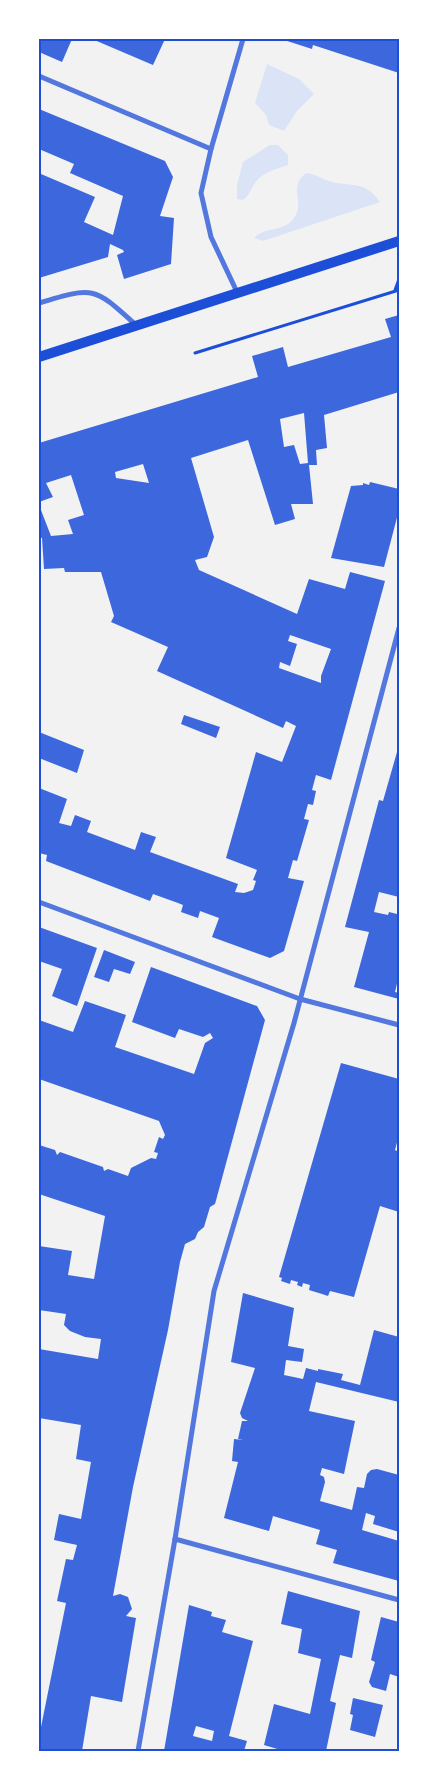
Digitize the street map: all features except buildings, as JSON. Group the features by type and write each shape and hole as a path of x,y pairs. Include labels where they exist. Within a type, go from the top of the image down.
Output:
{"main road":[{"path":"39,357 399,241"}],"street":[{"path":"236,292 211,237 201,193 211,148 243,39"},
{"path":"39,76 211,148"},
{"path":"39,304 78,291 102,295 137,326"},
{"path":"138,1751 175,1539 214,1291 300,999 399,628"},
{"path":"39,902 300,999 399,1025"},
{"path":"175,1539 399,1600"}],"path":[{"path":"195,353 397,290 399,279"}],"shaded area":[{"path":"267,64 299,79 314,94 297,111 284,131 269,125 266,115 255,103"},
{"path":"270,145 278,145 288,155 288,165 261,177 243,200 237,199 237,185 243,162"},
{"path":"306,173 337,183 363,187 380,202 263,241 254,238 263,232 285,226 294,218 298,206 298,184"}]}
